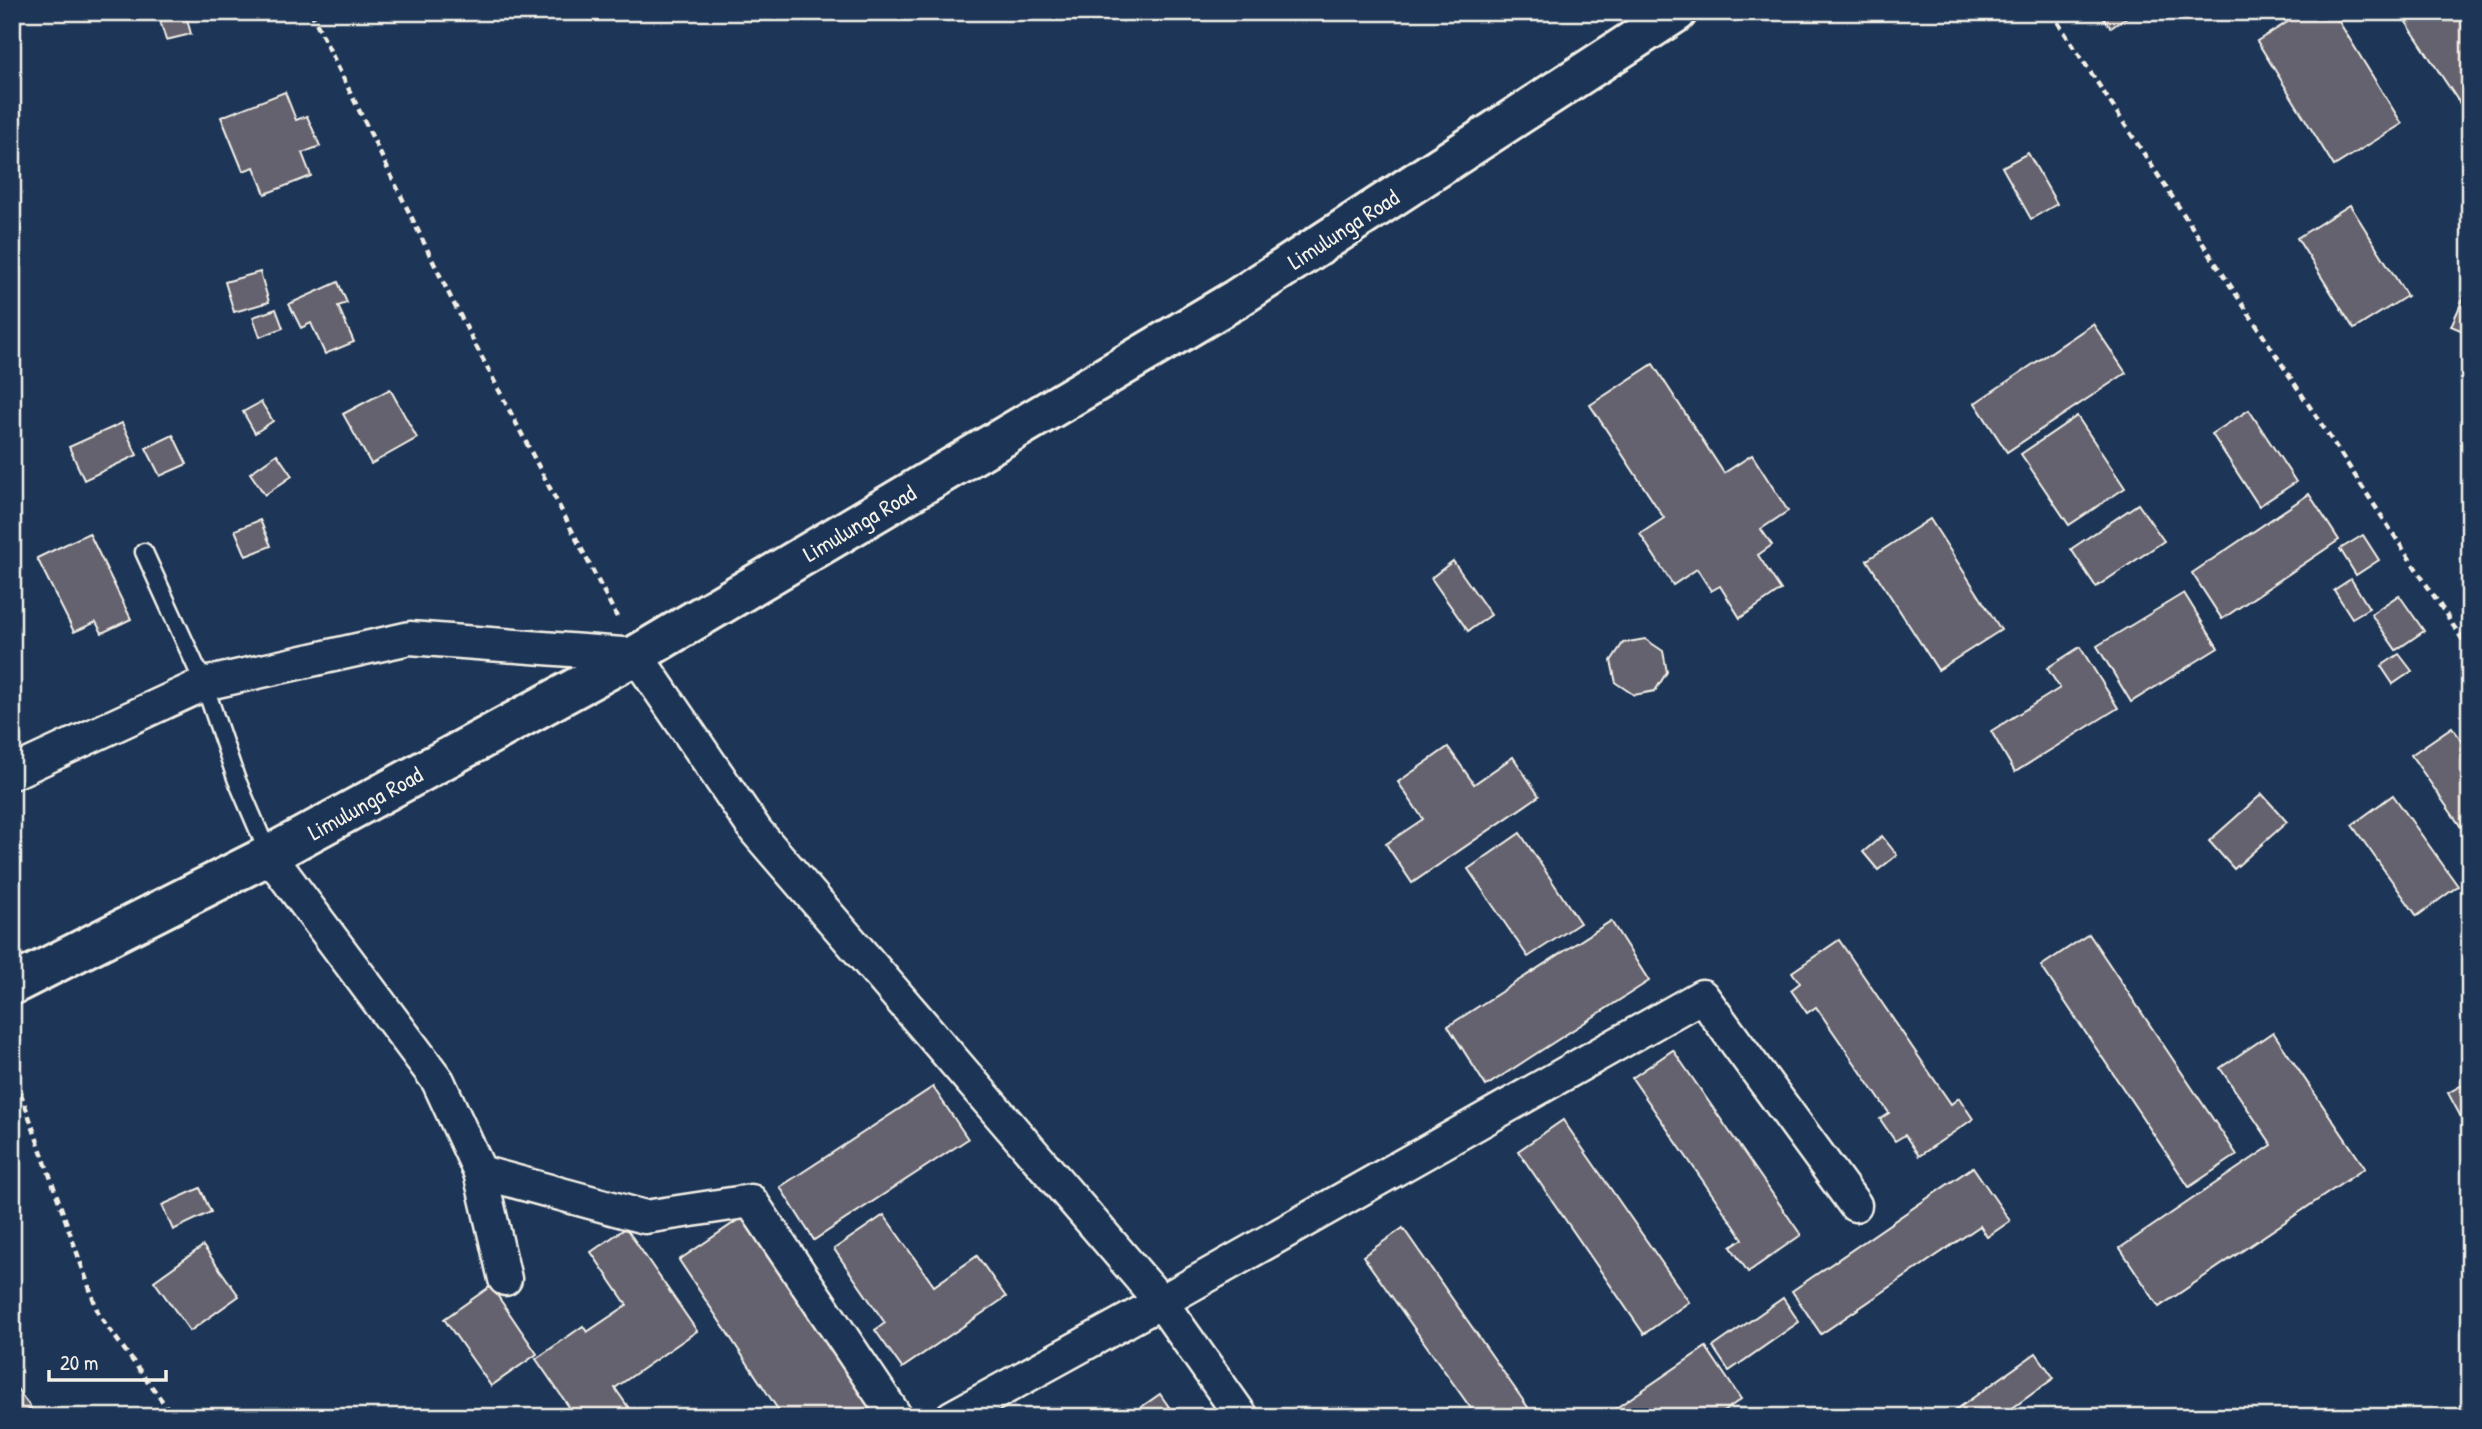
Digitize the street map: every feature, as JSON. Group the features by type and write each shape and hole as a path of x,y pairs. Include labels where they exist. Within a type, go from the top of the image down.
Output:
{"main road":[{"name":"Limulunga Road","path":"12,985 269,855 636,655 1236,299 1676,12"}],"street":[{"path":"12,773 204,684 410,638 636,655 756,831 1161,1302 1242,1417"},
{"path":"269,855 438,1081 480,1172 505,1279"},
{"path":"952,1417 1702,996 1855,1205"},
{"path":"480,1172 645,1217 751,1201 896,1417"}],"lane":[{"path":"144,552 204,684 236,778 269,855"}],"path":[{"path":"311,12 451,298 636,655"},
{"path":"2051,12 2470,651"},
{"path":"12,1084 21,1094 99,1315 174,1417"}],"building":[{"path":"185,12 191,34 166,40 158,14"},
{"path":"1118,12 1138,12 1123,21"},
{"path":"2099,12 2124,12 2127,17 2111,28"},
{"path":"2304,12 2333,12 2402,124 2334,166 2257,41"},
{"path":"2470,12 2470,99 2461,105 2400,13"},
{"path":"285,92 296,120 307,116 320,146 302,153 311,176 265,194 254,167 243,171 221,117"},
{"path":"2028,153 2057,204 2031,219 2002,167"},
{"path":"2350,205 2407,296 2354,329 2297,238"},
{"path":"260,272 269,302 234,312 225,282"},
{"path":"338,282 347,303 338,306 354,342 325,354 311,323 301,328 289,304"},
{"path":"2470,284 2470,334 2451,326"},
{"path":"276,309 283,328 260,337 253,317"},
{"path":"2093,324 2126,373 2007,452 1975,403"},
{"path":"1653,364 1724,473 1752,455 1788,511 1761,529 1772,545 1758,555 1781,590 1740,618 1720,586 1711,591 1697,569 1673,585 1640,534 1664,518 1590,405"},
{"path":"390,389 417,438 371,464 343,414"},
{"path":"261,402 273,421 255,433 243,412"},
{"path":"2249,410 2296,482 2259,506 2212,434"},
{"path":"2077,416 2125,488 2069,525 2021,454"},
{"path":"122,423 137,455 84,480 69,447"},
{"path":"173,435 187,464 160,476 146,448"},
{"path":"277,454 292,476 265,495 250,473"},
{"path":"2309,494 2339,540 2222,619 2192,573"},
{"path":"2138,504 2164,541 2096,587 2071,549"},
{"path":"1930,519 2001,630 1938,670 1867,560"},
{"path":"260,520 271,546 246,556 235,530"},
{"path":"89,533 131,619 102,633 96,622 74,632 37,558"},
{"path":"2363,535 2379,560 2356,575 2340,549"},
{"path":"1453,561 1491,615 1468,631 1431,578"},
{"path":"2351,579 2369,608 2352,618 2334,590"},
{"path":"2184,593 2218,648 2131,702 2097,646"},
{"path":"2399,595 2424,631 2396,650 2371,614"},
{"path":"1645,639 1663,651 1667,672 1655,691 1634,695 1616,683 1611,661 1623,643"},
{"path":"2080,647 2118,708 2015,772 1991,731 2060,688 2047,668"},
{"path":"2399,654 2412,671 2393,684 2381,666"},
{"path":"2452,727 2470,752 2470,840 2411,755"},
{"path":"1448,747 1474,784 1513,757 1539,796 1412,883 1386,844 1423,819 1398,782"},
{"path":"2262,794 2287,822 2234,869 2209,841"},
{"path":"2393,795 2458,886 2417,916 2352,825"},
{"path":"1520,833 1580,923 1528,957 1468,869"},
{"path":"1882,836 1897,855 1878,870 1863,852"},
{"path":"1611,921 1649,981 1486,1086 1448,1026"},
{"path":"2089,934 2237,1155 2189,1187 2041,966"},
{"path":"1839,940 1951,1104 1959,1098 1973,1119 1919,1156 1905,1135 1895,1141 1880,1119 1889,1113 1816,1007 1807,1013 1791,990 1800,983 1792,972"},
{"path":"2273,1032 2365,1168 2159,1307 2120,1248 2272,1145 2220,1068"},
{"path":"1673,1050 1801,1235 1748,1272 1731,1247 1743,1239 1632,1078"},
{"path":"2464,1084 2470,1095 2469,1132 2448,1093"},
{"path":"933,1087 968,1139 814,1240 780,1187"},
{"path":"1563,1120 1689,1302 1644,1334 1518,1151"},
{"path":"1973,1167 2010,1221 1987,1237 1980,1226 1821,1334 1792,1291"},
{"path":"200,1188 211,1212 173,1230 162,1205"},
{"path":"884,1215 934,1286 977,1256 1006,1297 902,1368 875,1330 885,1323 834,1249"},
{"path":"744,1216 877,1417 783,1417 679,1260"},
{"path":"626,1228 697,1331 615,1388 635,1417 576,1417 536,1359 583,1326 587,1332 627,1305 591,1252"},
{"path":"1403,1228 1533,1417 1477,1417 1363,1256"},
{"path":"203,1246 239,1296 190,1331 154,1281"},
{"path":"491,1286 537,1354 491,1386 444,1319"},
{"path":"1783,1298 1799,1322 1729,1371 1713,1347"},
{"path":"1706,1347 1741,1399 1716,1417 1603,1417"},
{"path":"2036,1353 2054,1378 2000,1417 1946,1417"},
{"path":"12,1382 31,1408 19,1417 12,1417"},
{"path":"1160,1394 1176,1417 1127,1417"}]}
